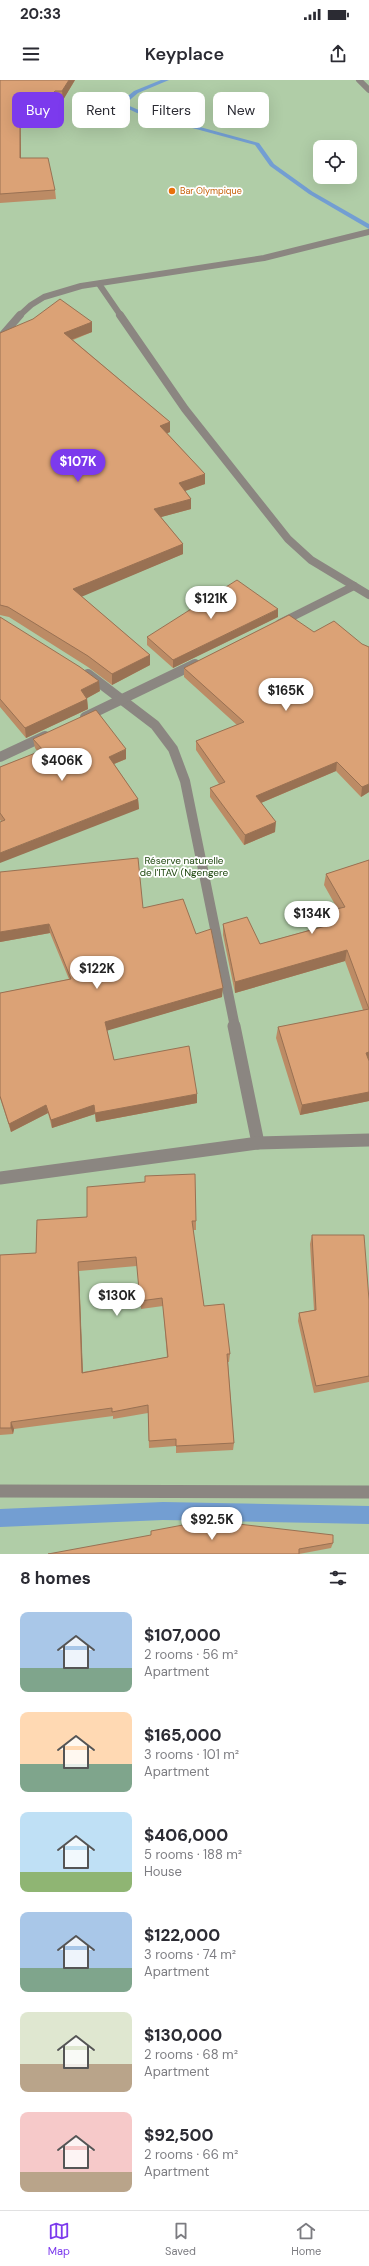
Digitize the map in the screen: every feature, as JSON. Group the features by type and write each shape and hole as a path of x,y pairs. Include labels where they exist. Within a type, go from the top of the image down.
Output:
{"street":[{"path":"359,80 369,90"},
{"path":"0,338 28,307 44,298 99,284 211,268 303,251 369,232"},
{"path":"99,284 186,409 288,539 311,560 369,595"},
{"path":"270,627 354,586"},
{"path":"80,720 207,658"},
{"path":"78,668 155,725 173,749 185,781 258,1143"},
{"path":"0,757 51,733"},
{"path":"0,1178 258,1143 369,1140"},
{"path":"0,1490 369,1492"}],"green space":[{"name":"Réserve naturelle de l'ITAV (Ngengere","path":"0,80 369,80 369,1554 0,1554"}],"building":[{"path":"0,80 69,80 62,91 12,92 12,128 20,128 20,158 48,158 55,190 0,194"},
{"path":"60,299 92,322 64,333 170,422 160,426 205,474 179,483 191,499 154,509 183,544 73,589 150,655 112,674 88,656 8,607 0,605 0,333 33,319"},
{"path":"237,580 278,609 173,660 147,637"},
{"path":"289,615 314,632 334,621 362,644 369,647 369,784 362,787 337,762 256,796 276,822 245,835 210,788 225,782 196,741 244,722 184,668"},
{"path":"0,617 80,667 99,681 81,690 87,699 25,728 0,699"},
{"path":"96,710 126,749 109,757 138,799 0,853 0,822 5,820 0,813 0,767 43,750 33,739"},
{"path":"138,858 143,908 183,899 196,934 211,929 223,988 105,1022 114,1060 189,1046 197,1094 95,1113 94,1105 51,1120 46,1105 9,1124 0,1096 0,993 71,979 49,924 0,932 0,872"},
{"path":"369,860 369,1009 347,950 235,982 223,924 247,917 260,944 333,924 328,911 345,907 326,874"},
{"path":"369,1009 369,1052 366,1053 369,1061 369,1092 302,1105 278,1027"},
{"path":"195,1174 196,1221 192,1221 204,1306 224,1304 230,1354 227,1354 234,1443 176,1446 176,1439 149,1441 148,1405 112,1412 112,1408 11,1422 11,1428 0,1428 0,1255 36,1253 37,1220 87,1217 87,1187 145,1182 145,1176","holes":["136,1257 140,1301 162,1298 168,1357 82,1373 78,1262"]},
{"path":"312,1235 364,1235 369,1300 369,1376 316,1386 299,1313 316,1310"},
{"path":"220,1518 221,1522 333,1535 333,1543 299,1549 299,1554 48,1554 151,1535 151,1531"}],"waterway":[{"path":"166,80 136,92 121,104 139,112 257,144 272,165 311,193 369,227"},
{"path":"0,1518 163,1511 369,1515"}],"place":[{"name":"Bar Olympique","path":"172,191"}]}
